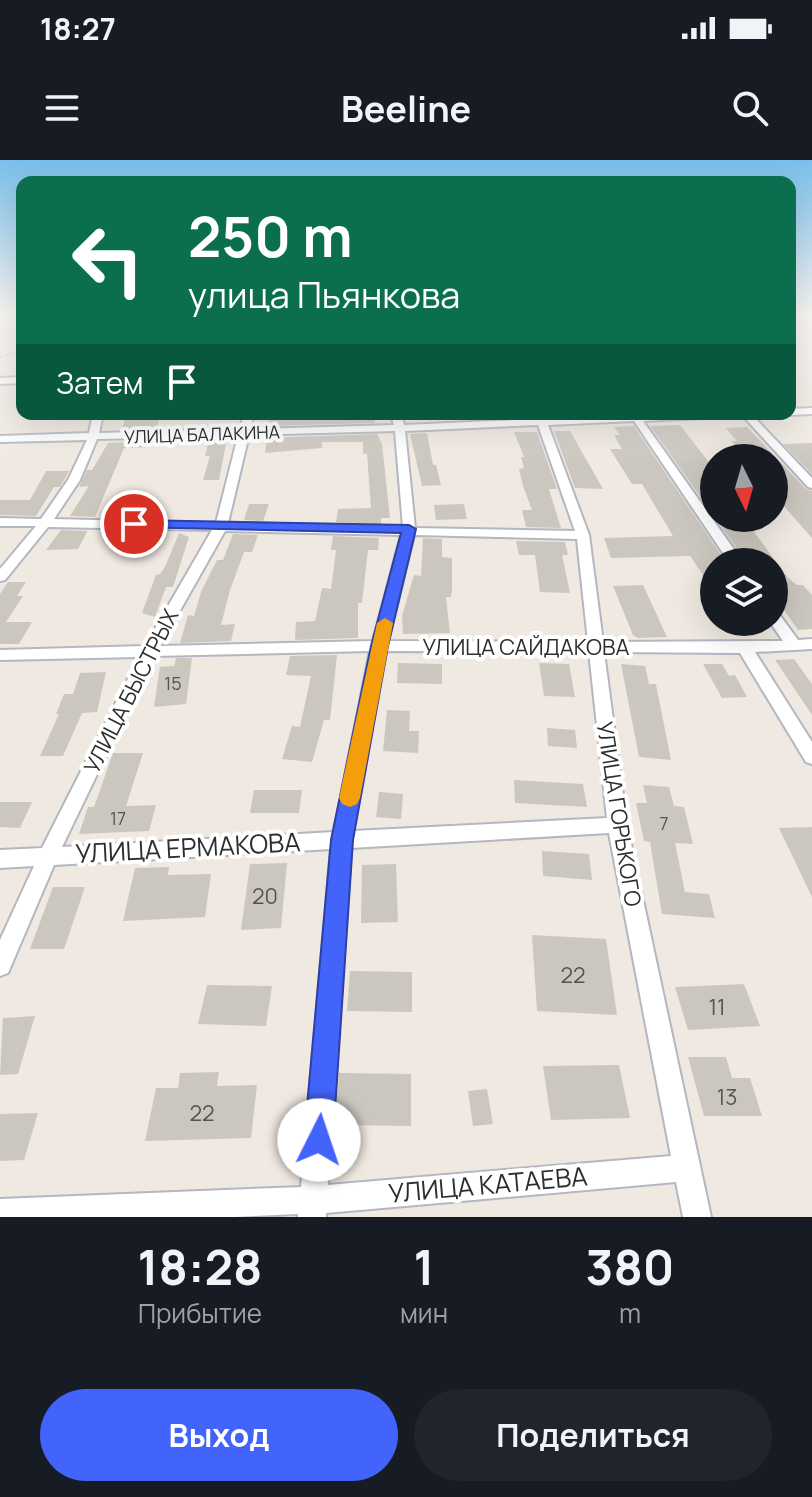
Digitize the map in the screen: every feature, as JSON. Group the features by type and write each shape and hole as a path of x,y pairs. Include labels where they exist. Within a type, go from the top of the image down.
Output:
{"street":[{"path":"0,577 47,523 95,438 97,420"},
{"name":"УЛИЦА БЫСТРЫХ","path":"0,965 48,856 148,654 221,526 248,420"},
{"name":"УЛИЦА БАЛАКИНА","path":"0,439 245,433 446,420"},
{"name":"УЛИЦА ГОРЬКОГО","path":"542,420 583,535 617,825 697,1217"},
{"path":"638,420 726,548"},
{"path":"749,420 812,485"},
{"path":"313,1208 342,840 379,646 409,529 398,421"},
{"path":"0,522 583,535"},
{"path":"787,636 793,644"},
{"name":"УЛИЦА САЙДАКОВА","path":"0,655 148,654 379,646 745,648 812,644"},
{"path":"745,648 812,757"},
{"name":"УЛИЦА ЕРМАКОВА","path":"0,859 617,825"},
{"name":"УЛИЦА КАТАЕВА","path":"0,1213 313,1208 688,1168"}],"building":[{"path":"125,420 159,420 157,428 122,429"},
{"path":"269,420 375,420 375,423 268,426"},
{"path":"680,425 700,451 700,496 650,426"},
{"path":"634,426 700,524 700,532 705,532 716,548 700,548 700,571 690,556 611,558 604,538 673,536 642,484 632,484 610,449 622,449 614,435 620,435 614,427"},
{"path":"747,427 763,444 734,444 731,441 737,441 726,428"},
{"path":"554,431 570,431 603,489 575,488"},
{"path":"514,432 537,432 557,489 549,489 561,528 526,527 522,510 532,510 519,469 524,468 521,457 524,457"},
{"path":"427,433 433,465 436,465 441,485 422,486 410,434"},
{"path":"377,434 382,444 390,518 381,518 381,524 336,522 338,509 371,508 367,454 363,454 363,442 322,442 322,448 265,453 267,438"},
{"path":"227,439 219,480 203,480 210,456 205,456 209,440"},
{"path":"153,441 151,447 124,448 95,517 70,516 89,486 79,487 87,470 92,470 108,443"},
{"path":"812,443 812,474 788,449 788,444 783,444"},
{"path":"788,470 806,489 812,491 812,538 788,511"},
{"path":"46,471 69,471 60,487 54,487 36,516 0,515 0,500 30,500"},
{"path":"161,503 153,518 126,518 132,504"},
{"path":"249,504 269,504 263,521 244,520"},
{"path":"464,504 467,519 436,520 434,505"},
{"path":"61,530 87,532 78,549 46,550"},
{"path":"725,532 754,532 766,548 737,548"},
{"path":"179,533 189,537 173,587 166,587 155,617 142,613 156,575 165,567"},
{"path":"233,534 258,535 252,552 244,552 221,625 235,624 231,641 180,643 188,615 194,616 201,592 217,560 223,560"},
{"path":"333,536 379,538 378,550 368,550 362,603 358,603 358,638 295,640 296,622 315,621 322,588 331,589 336,550 331,550"},
{"path":"423,538 442,539 442,557 452,558 451,597 446,597 450,633 403,634 402,616 414,575 421,576"},
{"path":"516,541 565,542 568,555 562,555 570,593 540,592 535,555 519,555"},
{"path":"788,578 797,585 803,585 812,595 812,629 798,630 788,616"},
{"path":"8,582 26,582 17,596 23,596 6,622 32,622 19,644 0,644 0,594"},
{"path":"643,585 667,637 638,638 633,635 613,586"},
{"path":"337,655 330,720 324,720 312,762 282,759 292,726 300,727 311,676 286,675 290,656"},
{"path":"176,658 192,658 186,704 154,707 160,667 174,666"},
{"path":"794,659 812,684 812,715 775,660"},
{"path":"398,663 442,664 442,684 397,683"},
{"path":"539,663 569,664 575,697 544,696"},
{"path":"621,664 645,666 649,684 656,684 671,760 639,757"},
{"path":"703,664 722,664 729,676 735,675 747,697 722,698"},
{"path":"106,672 97,712 82,713 63,756 40,756 59,714 56,714 64,694 73,694 80,673"},
{"path":"387,710 410,711 409,731 419,731 418,753 383,751"},
{"path":"547,728 575,730 577,748 548,746"},
{"path":"113,753 143,753 126,806 156,805 149,831 79,834 88,807 94,807"},
{"path":"514,780 583,784 587,807 515,803"},
{"path":"643,785 669,787 674,806 684,807 693,844 675,843 685,892 709,894 715,918 662,914 650,842 644,841 636,803 647,803"},
{"path":"254,790 302,790 299,813 250,813"},
{"path":"379,792 403,794 401,819 376,817"},
{"path":"0,802 32,802 20,828 0,827"},
{"path":"812,827 812,897 779,828"},
{"path":"542,851 589,854 592,880 543,876"},
{"path":"287,863 281,928 241,930 250,864"},
{"path":"396,864 398,922 361,923 362,865"},
{"path":"169,867 168,875 211,874 205,917 123,921 135,868"},
{"path":"53,887 85,887 64,949 30,949"},
{"path":"532,935 606,939 617,1015 537,1011"},
{"path":"350,971 412,972 412,1012 347,1011"},
{"path":"744,984 760,1026 688,1030 675,987"},
{"path":"207,985 272,986 266,1026 198,1024"},
{"path":"35,1016 18,1074 0,1075 3,1018"},
{"path":"688,1057 726,1057 732,1078 750,1078 762,1116 704,1116"},
{"path":"619,1065 630,1118 551,1120 543,1066"},
{"path":"219,1072 217,1086 257,1085 251,1138 145,1141 156,1088 178,1088 180,1073"},
{"path":"339,1073 411,1074 411,1126 335,1125"},
{"path":"487,1089 493,1124 473,1126 468,1091"},
{"path":"38,1113 24,1160 0,1161 0,1114"}],"slow traffic":[{"path":"350,798 385,623"}],"route":[{"path":"134,524 409,529 379,646 342,840 319,1140"}]}
